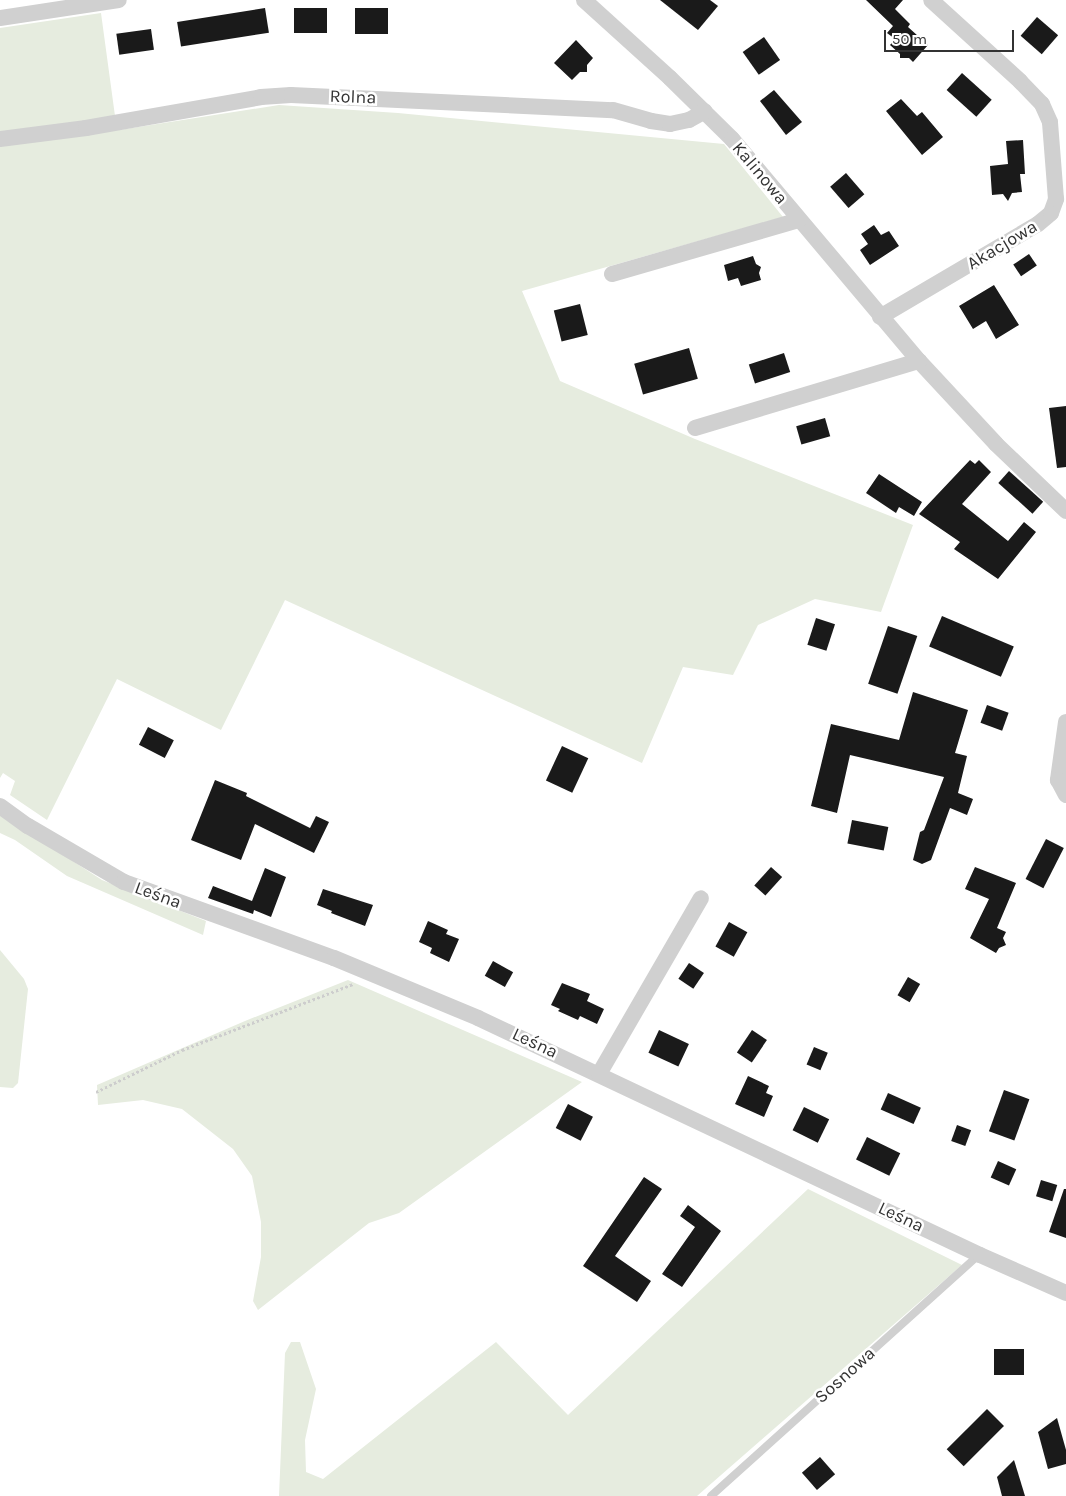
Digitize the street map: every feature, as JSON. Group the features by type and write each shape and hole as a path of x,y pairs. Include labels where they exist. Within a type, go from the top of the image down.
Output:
{"street":[{"path":"0,18 119,0"},
{"name":"Kalinowa","path":"584,0 705,111 732,139 919,362 996,444 1066,511"},
{"name":"Akacjowa","path":"880,317 1038,224 1051,213 1056,199 1050,122 1042,104 1020,80 932,0"},
{"name":"Rolna","path":"0,139 86,128 261,97 291,95 613,110 651,122 670,124 689,120 705,111"},
{"path":"612,274 799,220"},
{"path":"696,428 919,362"},
{"path":"1066,722 1058,780 1066,795"},
{"name":"Leśna","path":"0,806 28,826 124,882 364,970 496,1025 980,1255 1066,1293"},
{"path":"599,1074 701,898"}],"lane":[{"name":"Sosnowa","path":"711,1496 980,1255"}],"path":[{"path":"96,1092 182,1050 355,984 364,970"}],"shaded area":[{"path":"101,13 115,116 119,130 279,105 398,113 724,144 783,217 522,291 560,381 695,439 913,525 881,612 815,599 758,625 733,675 683,667 642,763 285,600 221,730 117,679 47,820 10,795 15,781 3,773 0,778 0,28"},
{"path":"0,814 102,880 206,921 203,935 67,876 15,840 0,833"},
{"path":"0,950 24,979 28,989 18,1083 13,1088 0,1087"},
{"path":"348,980 582,1082 399,1213 369,1223 258,1310 253,1301 261,1257 261,1222 252,1176 233,1149 182,1109 143,1100 98,1105 97,1085 245,1021"},
{"path":"808,1189 962,1265 697,1496 279,1496 285,1353 291,1342 300,1342 316,1389 305,1440 306,1472 323,1479 496,1342 568,1415"}],"building":[{"path":"660,0 710,0 718,6 698,30"},
{"path":"866,0 903,0 895,9 910,24 908,27 928,45 913,62 909,58 900,58 900,54 890,45 895,39 887,33 893,26"},
{"path":"265,8 269,33 181,47 177,22"},
{"path":"294,8 327,8 327,33 294,33"},
{"path":"355,8 388,8 388,34 355,34"},
{"path":"1037,17 1058,35 1042,54 1021,36"},
{"path":"151,29 154,50 119,55 116,34"},
{"path":"764,37 780,60 759,75 743,52"},
{"path":"576,40 593,58 587,65 587,72 580,72 572,80 554,63"},
{"path":"962,73 992,100 976,117 947,90"},
{"path":"774,90 802,122 786,135 760,101"},
{"path":"901,99 917,116 922,112 943,137 922,155 886,111"},
{"path":"1023,140 1025,174 1020,174 1022,192 1012,193 1008,201 1003,194 992,195 990,166 1008,164 1006,141"},
{"path":"846,173 864,194 849,208 830,187"},
{"path":"874,225 881,235 889,231 899,246 870,265 860,250 868,244 861,234"},
{"path":"1029,254 1037,266 1021,276 1013,265"},
{"path":"753,256 756,264 761,267 759,273 761,280 741,286 738,278 728,281 724,265"},
{"path":"994,285 1019,325 996,339 986,321 973,329 959,306"},
{"path":"580,304 588,335 562,342 554,311"},
{"path":"689,348 698,379 643,394 634,364"},
{"path":"784,353 790,372 755,383 749,364"},
{"path":"1066,406 1066,467 1057,468 1049,408"},
{"path":"825,418 830,436 801,445 796,426"},
{"path":"970,460 975,464 979,460 991,472 962,504 1008,541 1024,522 1036,532 998,579 954,549 960,542 919,514"},
{"path":"1009,471 1043,502 1032,514 998,483"},
{"path":"879,474 922,502 914,516 899,507 896,513 866,493"},
{"path":"942,616 1014,646 1001,677 929,646"},
{"path":"816,618 835,624 826,651 807,645"},
{"path":"888,626 917,636 897,694 868,684"},
{"path":"913,692 968,710 955,753 967,756 958,793 973,799 967,815 950,808 931,860 922,864 913,860 920,832 924,830 944,777 850,755 837,813 811,806 831,724 899,740"},
{"path":"987,705 1009,713 1002,731 981,723"},
{"path":"148,727 174,740 165,758 139,745"},
{"path":"562,746 588,758 572,793 546,780"},
{"path":"215,780 247,793 246,796 310,828 316,816 329,822 314,853 255,824 241,860 191,840"},
{"path":"852,820 888,827 884,851 847,844"},
{"path":"1046,839 1064,848 1043,888 1026,879"},
{"path":"771,867 782,877 765,896 754,886"},
{"path":"975,867 1016,883 997,928 1006,932 1003,938 1006,945 999,948 996,953 970,938 989,899 965,889"},
{"path":"265,868 286,877 271,917 254,910 253,914 208,898 213,886 252,901"},
{"path":"323,889 373,905 365,926 331,913 332,911 317,905"},
{"path":"428,921 448,930 446,934 459,939 449,962 430,953 432,948 419,942"},
{"path":"729,922 747,932 734,957 715,946"},
{"path":"493,961 513,972 505,987 485,976"},
{"path":"689,963 704,973 693,989 678,979"},
{"path":"908,977 920,984 910,1002 898,995"},
{"path":"562,983 590,994 587,1001 604,1009 597,1024 580,1016 578,1020 558,1011 560,1009 551,1005"},
{"path":"659,1030 689,1044 678,1067 648,1053"},
{"path":"752,1030 767,1040 752,1062 737,1052"},
{"path":"814,1047 828,1053 820,1070 807,1064"},
{"path":"748,1076 769,1086 766,1093 773,1096 764,1117 735,1104"},
{"path":"1004,1090 1029,1099 1014,1141 989,1131"},
{"path":"888,1093 921,1108 914,1124 881,1109"},
{"path":"568,1104 593,1117 581,1141 556,1128"},
{"path":"804,1107 829,1119 818,1143 793,1130"},
{"path":"957,1125 971,1130 965,1146 951,1141"},
{"path":"867,1137 900,1153 889,1176 856,1159"},
{"path":"998,1161 1016,1169 1009,1186 991,1177"},
{"path":"644,1177 662,1189 615,1256 651,1281 637,1302 583,1266"},
{"path":"1041,1180 1057,1185 1052,1201 1036,1196"},
{"path":"1064,1189 1066,1189 1066,1238 1049,1232"},
{"path":"688,1205 721,1231 682,1287 662,1274 695,1227 680,1216"},
{"path":"994,1349 1024,1349 1024,1375 994,1375"},
{"path":"987,1409 1004,1426 964,1466 947,1449"},
{"path":"1057,1418 1066,1450 1066,1464 1048,1469 1038,1432"},
{"path":"820,1457 835,1474 817,1490 802,1473"},
{"path":"1014,1460 1025,1496 1002,1496 997,1477"}]}
